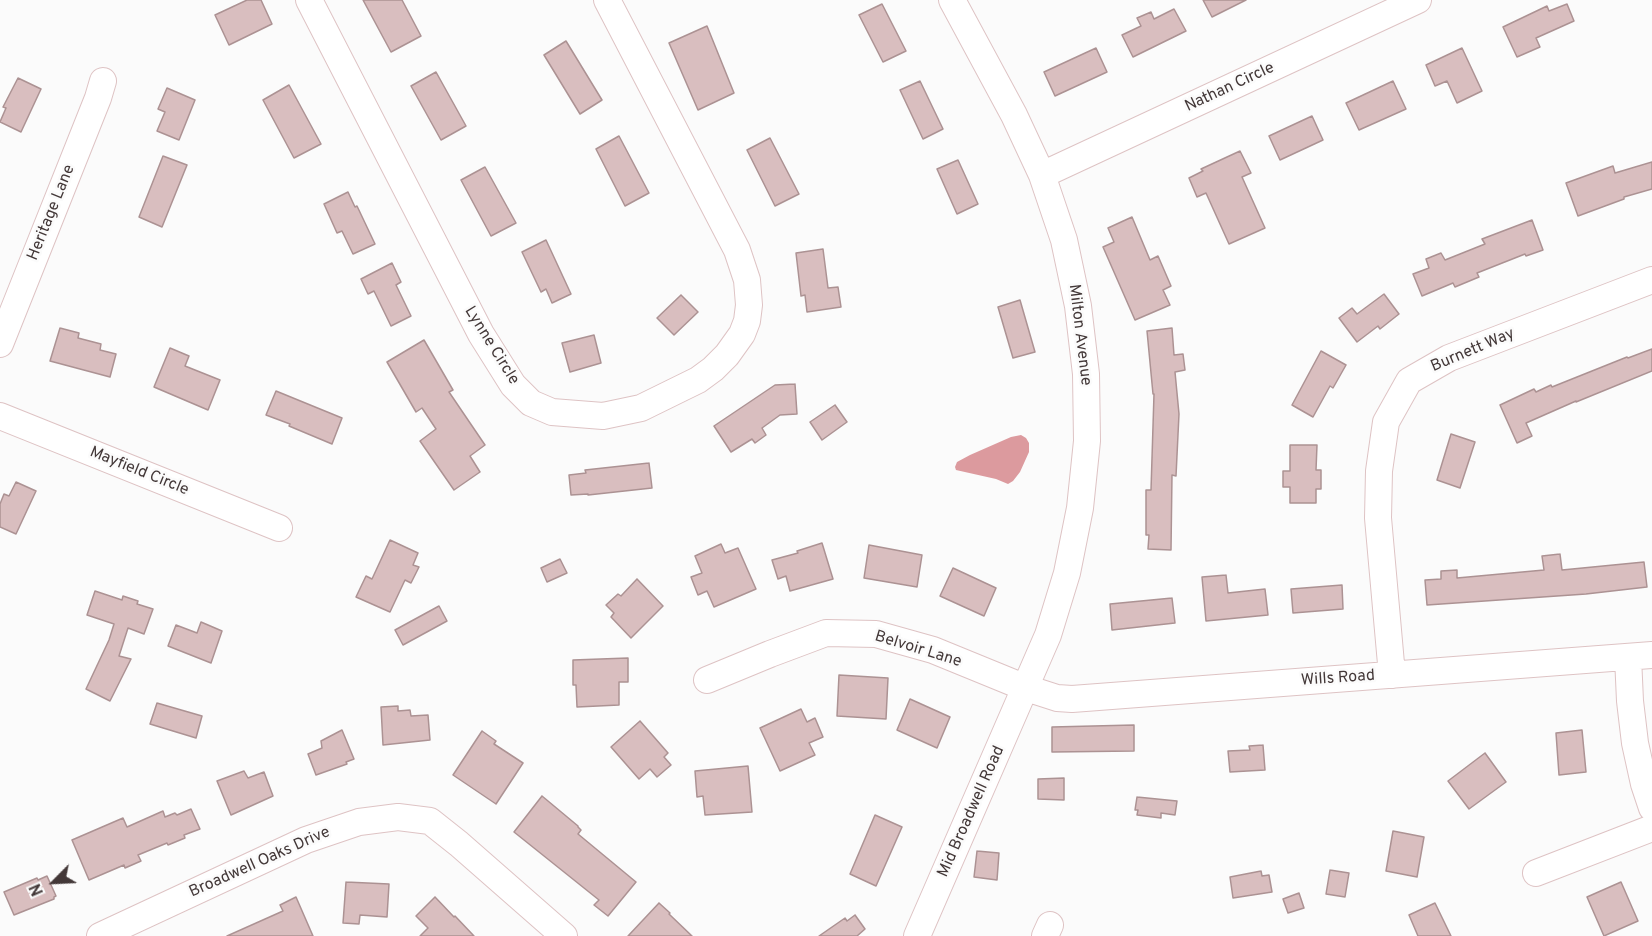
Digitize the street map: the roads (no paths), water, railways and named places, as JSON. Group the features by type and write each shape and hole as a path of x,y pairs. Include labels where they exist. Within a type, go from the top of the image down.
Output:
{"street":[{"name":"Lynne Circle","path":"309,0 481,334 513,385 531,403 552,412 603,416 641,408 698,381 727,355 742,334 747,321 749,305 747,280 737,250 607,0"},
{"name":"Milton Avenue","path":"952,0 1014,115 1042,175 1064,240 1078,306 1086,374 1087,441 1080,507 1067,573 1048,635 1026,688"},
{"name":"Nathan Circle","path":"1042,175 1418,0"},
{"name":"Heritage Lane","path":"0,344 103,81"},
{"name":"Burnett Way","path":"1392,675 1378,518 1379,471 1386,422 1409,381 1449,358 1652,280"},
{"name":"Mayfield Circle","path":"0,416 279,528"},
{"name":"Belvoir Lane","path":"707,680 826,633 876,634 933,650 1026,688"},
{"name":"Wills Road","path":"1026,688 1057,698 1072,699 1640,656"},
{"path":"1640,656 1630,701 1635,743 1652,808"},
{"name":"Mid Broadwell Road","path":"917,936 1026,688"},
{"name":"Broadwell Oaks Drive","path":"100,936 306,840 360,822 398,817 430,821 564,936"},
{"path":"1536,873 1652,828"}]}
